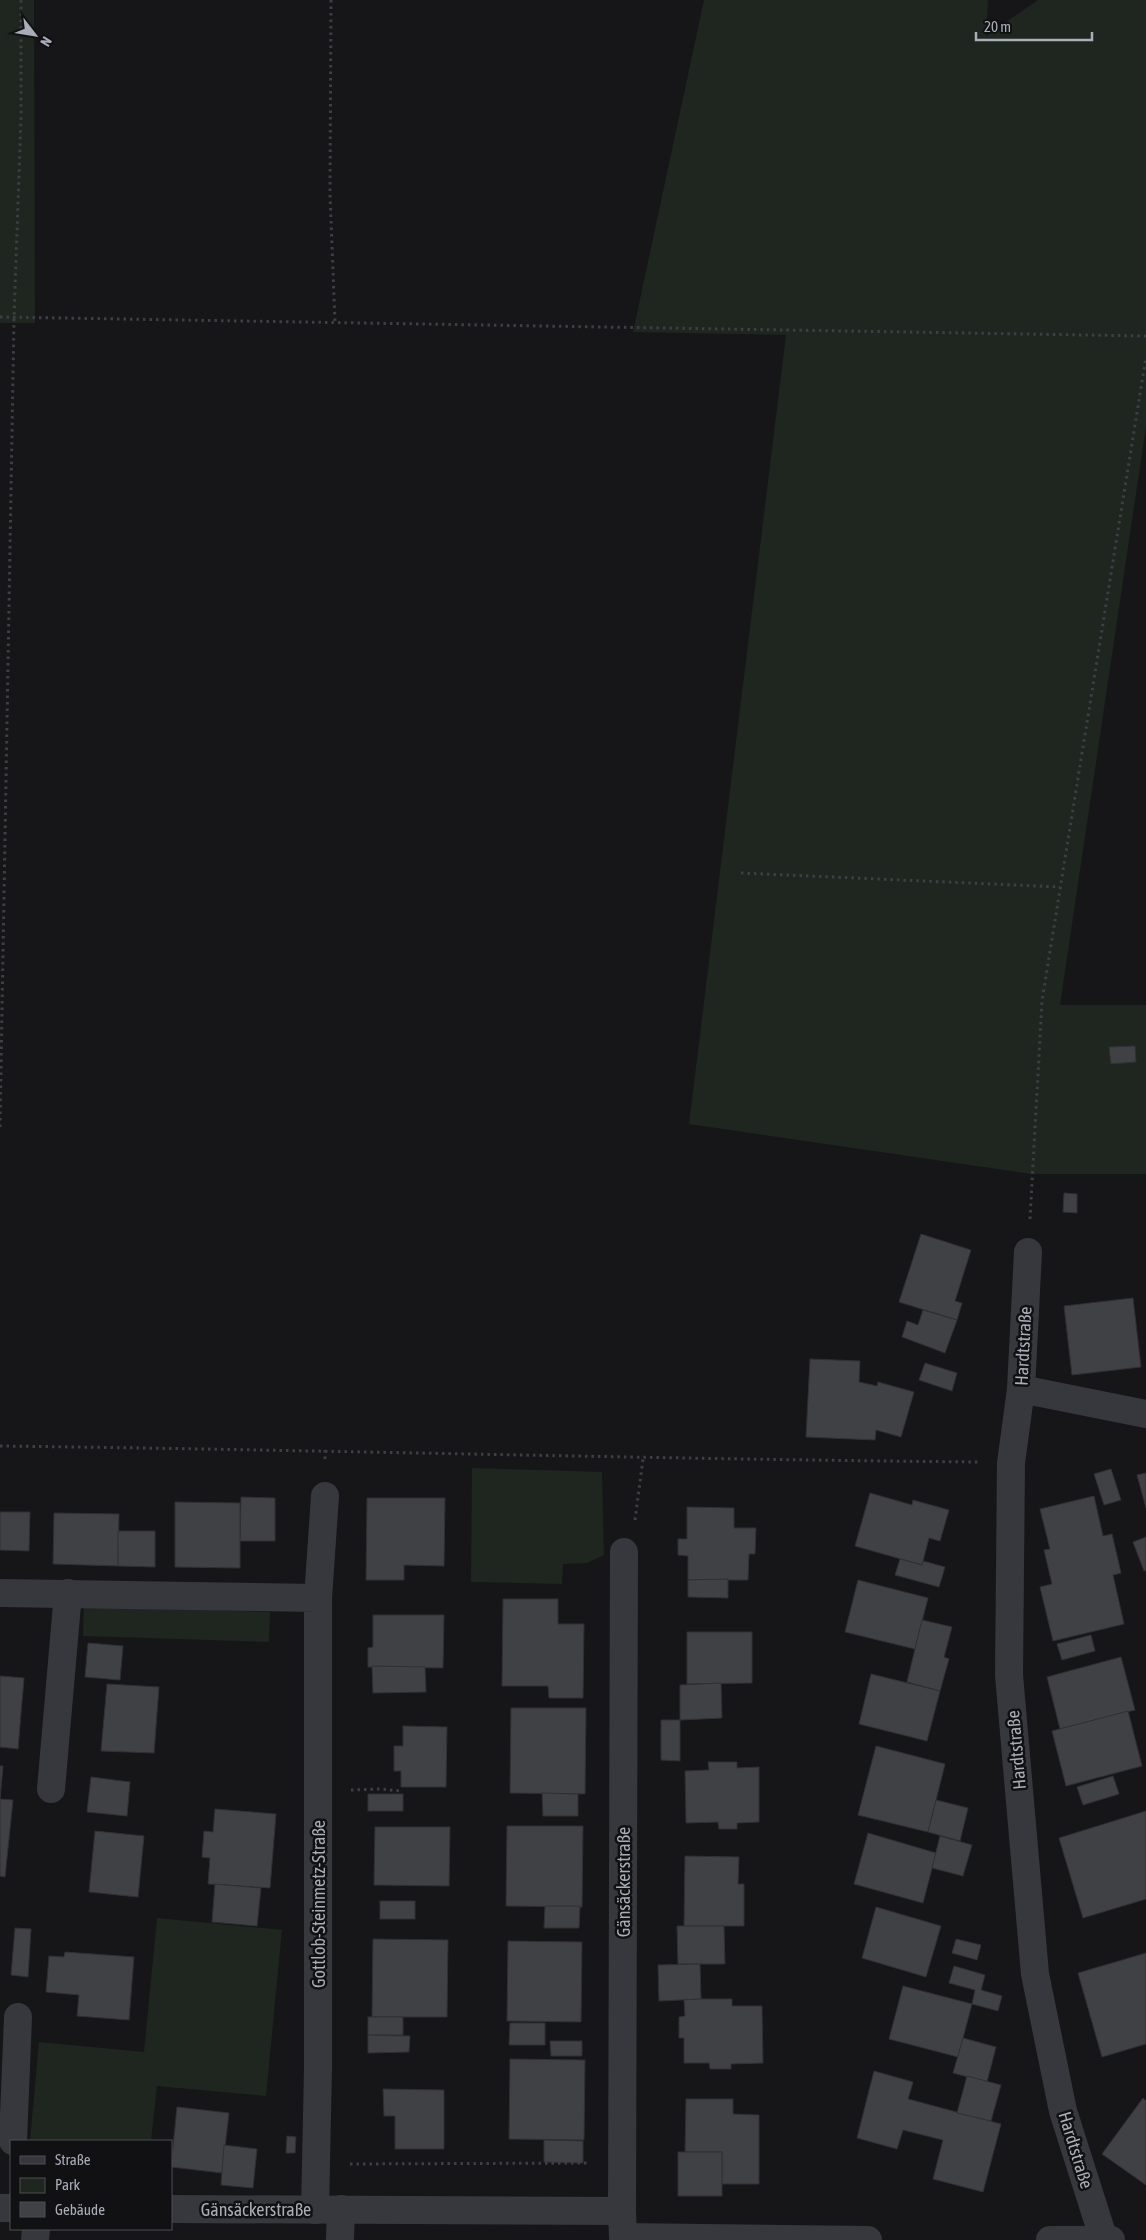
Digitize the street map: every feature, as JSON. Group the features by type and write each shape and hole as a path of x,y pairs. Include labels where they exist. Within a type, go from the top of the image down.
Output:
{"street":[{"name":"Hardtstraße","path":"1028,1252 1020,1389 1011,1463 1009,1675 1035,1974 1063,2111 1107,2240"},
{"path":"1020,1389 1146,1414"},
{"name":"Gottlob-Steinmetz-Straße","path":"325,1496 318,1598 317,2164 328,2209"},
{"name":"Gänsäckerstraße","path":"623,2229 621,2163 624,1552"},
{"path":"0,1593 318,1598"},
{"path":"51,1789 68,1593"},
{"path":"13,2140 18,2017"},
{"name":"Gänsäckerstraße","path":"172,2209 328,2209 623,2229 868,2240"},
{"path":"328,2209 340,2240"},
{"path":"1050,2240 1107,2240"}],"path":[{"path":"0,1127 14,318 21,118 21,0"},
{"path":"331,0 330,194 335,322"},
{"path":"0,317 1146,336"},
{"path":"1028,1252 1042,1001 1146,357"},
{"path":"0,859 5,859"},
{"path":"741,872 1060,887"},
{"path":"0,1446 325,1450 643,1459 1011,1463"},
{"path":"624,1552 635,1518 643,1459"},
{"path":"318,1794 380,1789 401,1790"},
{"path":"317,2164 621,2163"}],"green space":[{"path":"0,0 34,0 35,323 0,323"},
{"path":"704,0 988,0 986,36 1038,0 1146,0 1146,426 1060,1005 1146,1005 1146,1174 1031,1174 689,1124 786,335 633,332"},
{"path":"472,1468 602,1472 604,1555 587,1563 563,1564 562,1584 471,1582"},
{"path":"84,1605 270,1612 269,1642 83,1636"},
{"path":"157,1918 282,1930 266,2096 157,2086 151,2140 30,2140 39,2042 144,2052"}],"building":[{"path":"1135,1046 1136,1062 1111,1064 1109,1047"},
{"path":"1064,1193 1077,1194 1077,1213 1063,1212"},
{"path":"921,1234 971,1250 955,1301 962,1303 957,1320 899,1302"},
{"path":"1133,1298 1141,1367 1072,1375 1064,1306"},
{"path":"923,1310 957,1320 945,1353 902,1337 907,1321 918,1325"},
{"path":"810,1359 860,1361 859,1382 877,1386 878,1382 914,1392 901,1437 876,1430 875,1440 806,1437"},
{"path":"925,1363 957,1373 952,1391 919,1380"},
{"path":"1111,1469 1121,1500 1104,1505 1094,1474"},
{"path":"1146,1473 1146,1508 1137,1475"},
{"path":"870,1493 912,1505 913,1500 949,1510 940,1541 929,1538 922,1565 855,1546"},
{"path":"1094,1496 1103,1536 1112,1534 1121,1573 1113,1575 1124,1624 1053,1641 1040,1587 1052,1584 1044,1550 1050,1549 1040,1509"},
{"path":"241,1497 275,1498 275,1541 240,1541"},
{"path":"367,1498 445,1498 444,1566 404,1565 404,1580 366,1580"},
{"path":"175,1502 240,1503 240,1568 175,1567"},
{"path":"687,1507 734,1508 734,1528 756,1528 755,1554 749,1554 748,1580 688,1580 688,1556 678,1555 678,1539 687,1539"},
{"path":"0,1512 30,1512 29,1551 0,1550"},
{"path":"54,1513 119,1514 118,1566 53,1564"},
{"path":"118,1531 155,1531 155,1567 118,1566"},
{"path":"1146,1537 1146,1570 1144,1571 1133,1542"},
{"path":"900,1559 922,1565 923,1561 945,1567 939,1587 895,1575"},
{"path":"728,1579 728,1598 688,1597 688,1580"},
{"path":"858,1580 928,1598 915,1649 845,1632"},
{"path":"503,1599 558,1599 558,1624 584,1624 583,1698 549,1698 548,1686 502,1686"},
{"path":"373,1615 444,1615 443,1668 368,1667 368,1648 373,1647"},
{"path":"922,1620 952,1627 944,1657 949,1659 940,1691 907,1682"},
{"path":"687,1632 752,1632 752,1683 687,1684"},
{"path":"1091,1635 1095,1651 1062,1660 1057,1644"},
{"path":"88,1643 123,1646 120,1680 85,1677"},
{"path":"1121,1657 1135,1710 1060,1729 1047,1677"},
{"path":"372,1666 425,1667 426,1692 373,1693"},
{"path":"871,1674 940,1691 927,1741 859,1724"},
{"path":"0,1676 24,1678 18,1749 0,1747"},
{"path":"721,1683 722,1718 680,1720 680,1685"},
{"path":"107,1684 159,1687 154,1753 101,1751"},
{"path":"511,1708 586,1708 585,1794 510,1793"},
{"path":"1128,1711 1142,1766 1066,1786 1052,1731"},
{"path":"661,1720 680,1720 680,1761 661,1760"},
{"path":"403,1726 447,1727 446,1787 401,1787 401,1771 394,1771 394,1746 403,1746"},
{"path":"876,1746 945,1764 928,1832 858,1815"},
{"path":"708,1762 737,1762 737,1768 759,1767 759,1822 737,1823 737,1829 719,1829 718,1822 686,1823 685,1771 709,1770"},
{"path":"0,1766 3,1766 0,1799"},
{"path":"1113,1776 1119,1794 1083,1805 1077,1787"},
{"path":"91,1777 130,1782 127,1816 87,1812"},
{"path":"542,1793 578,1794 578,1816 543,1816"},
{"path":"368,1794 403,1794 403,1811 368,1811"},
{"path":"0,1799 13,1800 5,1877 0,1876"},
{"path":"936,1800 968,1808 960,1841 928,1832"},
{"path":"215,1809 276,1814 270,1888 208,1884 210,1858 202,1857 204,1831 213,1832"},
{"path":"1146,1811 1146,1899 1083,1918 1059,1838"},
{"path":"507,1826 583,1826 582,1907 506,1906"},
{"path":"375,1827 450,1827 449,1886 374,1885"},
{"path":"95,1831 144,1836 138,1897 89,1892"},
{"path":"868,1833 936,1853 923,1903 854,1884"},
{"path":"940,1836 972,1845 963,1876 932,1868"},
{"path":"685,1856 739,1857 738,1884 744,1884 744,1926 684,1926"},
{"path":"215,1884 261,1888 257,1926 212,1922"},
{"path":"380,1901 415,1901 415,1919 380,1919"},
{"path":"545,1906 580,1906 579,1928 544,1928"},
{"path":"876,1907 941,1926 926,1977 862,1958"},
{"path":"677,1926 724,1926 725,1964 678,1964"},
{"path":"15,1928 31,1929 28,1977 11,1975"},
{"path":"373,1939 448,1940 447,2017 372,2017"},
{"path":"956,1939 981,1945 977,1960 952,1953"},
{"path":"508,1941 582,1942 581,2022 507,2021"},
{"path":"65,1952 134,1957 129,2020 77,2016 79,1995 46,1992 49,1956 64,1957"},
{"path":"1146,1953 1146,2044 1102,2057 1078,1973"},
{"path":"700,1964 701,1999 659,2001 658,1965"},
{"path":"954,1966 985,1975 981,1990 1002,1996 998,2011 972,2004 975,1990 949,1983"},
{"path":"903,1986 972,2004 958,2057 889,2039"},
{"path":"732,1999 732,2006 762,2006 763,2063 731,2064 731,2069 710,2069 709,2063 684,2063 684,2038 679,2038 679,2017 685,2016 684,2000"},
{"path":"368,2017 403,2017 403,2035 368,2035"},
{"path":"510,2023 545,2023 545,2045 509,2045"},
{"path":"368,2035 410,2036 409,2052 368,2053"},
{"path":"963,2038 996,2047 987,2082 953,2073"},
{"path":"550,2041 582,2041 582,2056 551,2056"},
{"path":"510,2059 585,2060 584,2140 509,2139"},
{"path":"874,2071 913,2082 908,2099 1001,2124 983,2192 933,2179 943,2140 903,2130 897,2149 857,2138"},
{"path":"967,2076 1001,2085 991,2121 957,2113"},
{"path":"383,2089 444,2090 444,2149 395,2149 395,2116 384,2116"},
{"path":"1143,2098 1146,2101 1146,2185 1102,2154"},
{"path":"686,2099 733,2099 733,2114 759,2115 759,2184 722,2184 722,2152 685,2152"},
{"path":"177,2107 229,2113 222,2173 172,2167"},
{"path":"287,2136 296,2137 295,2153 286,2153"},
{"path":"544,2140 583,2141 583,2163 544,2162"},
{"path":"224,2145 257,2149 253,2188 221,2185"},
{"path":"678,2152 722,2152 722,2196 678,2196"}]}
